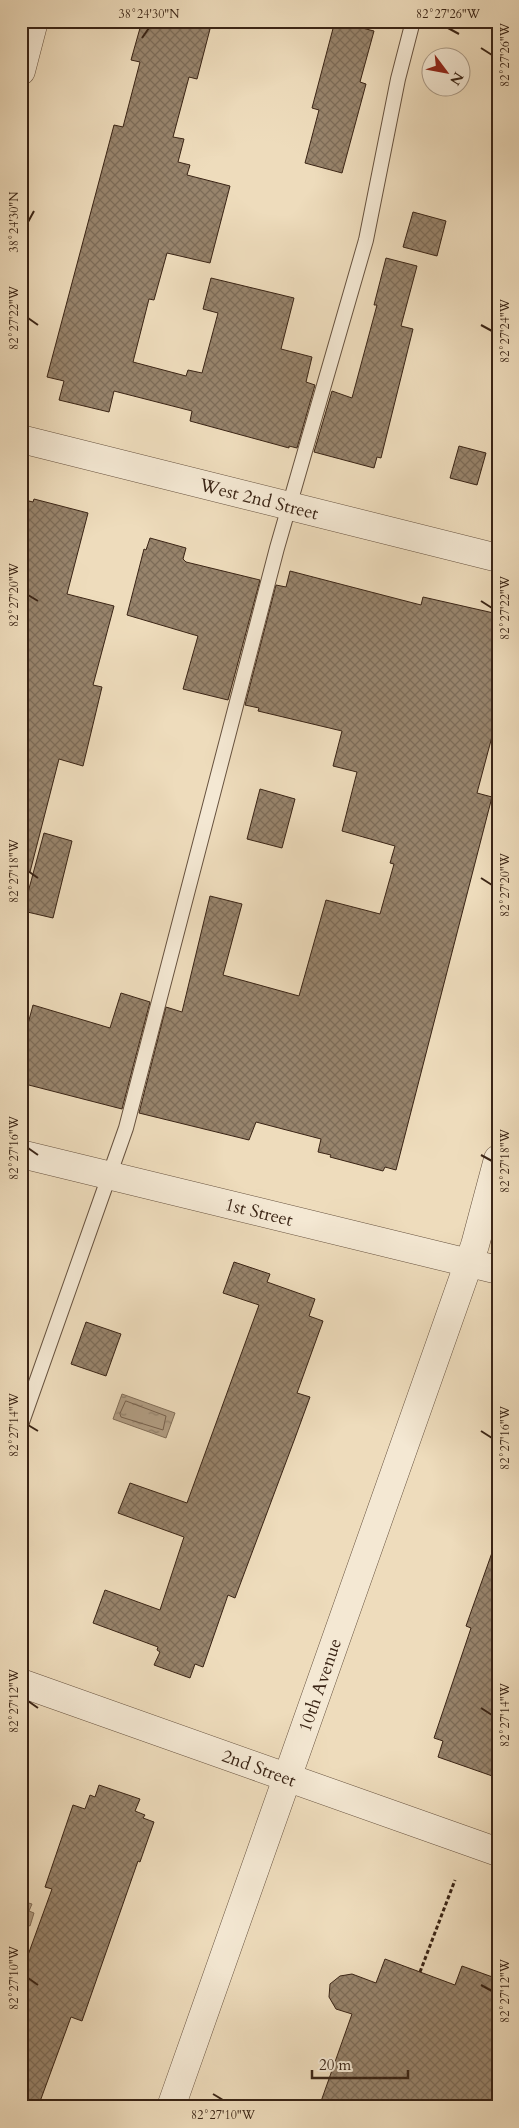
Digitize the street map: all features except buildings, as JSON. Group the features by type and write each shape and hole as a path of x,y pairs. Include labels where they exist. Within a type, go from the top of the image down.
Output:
{"street":[{"path":"21,71 34,21"},
{"name":"West 2nd Street","path":"21,439 498,558"},
{"name":"1st Street","path":"21,1154 498,1270"},
{"name":"10th Avenue","path":"170,2107 469,1262 498,1158"},
{"name":"2nd Street","path":"21,1683 498,1852"}],"lane":[{"path":"21,1425 110,1176 131,1109 289,506 366,240 398,79 413,21"}],"path":[{"path":"420,1972 455,1880"}],"water":[{"path":"122,1394 175,1413 166,1438 113,1419"},
{"path":"21,1901 32,1904 29,1911 34,1913 30,1926 25,1924 22,1931"}]}
